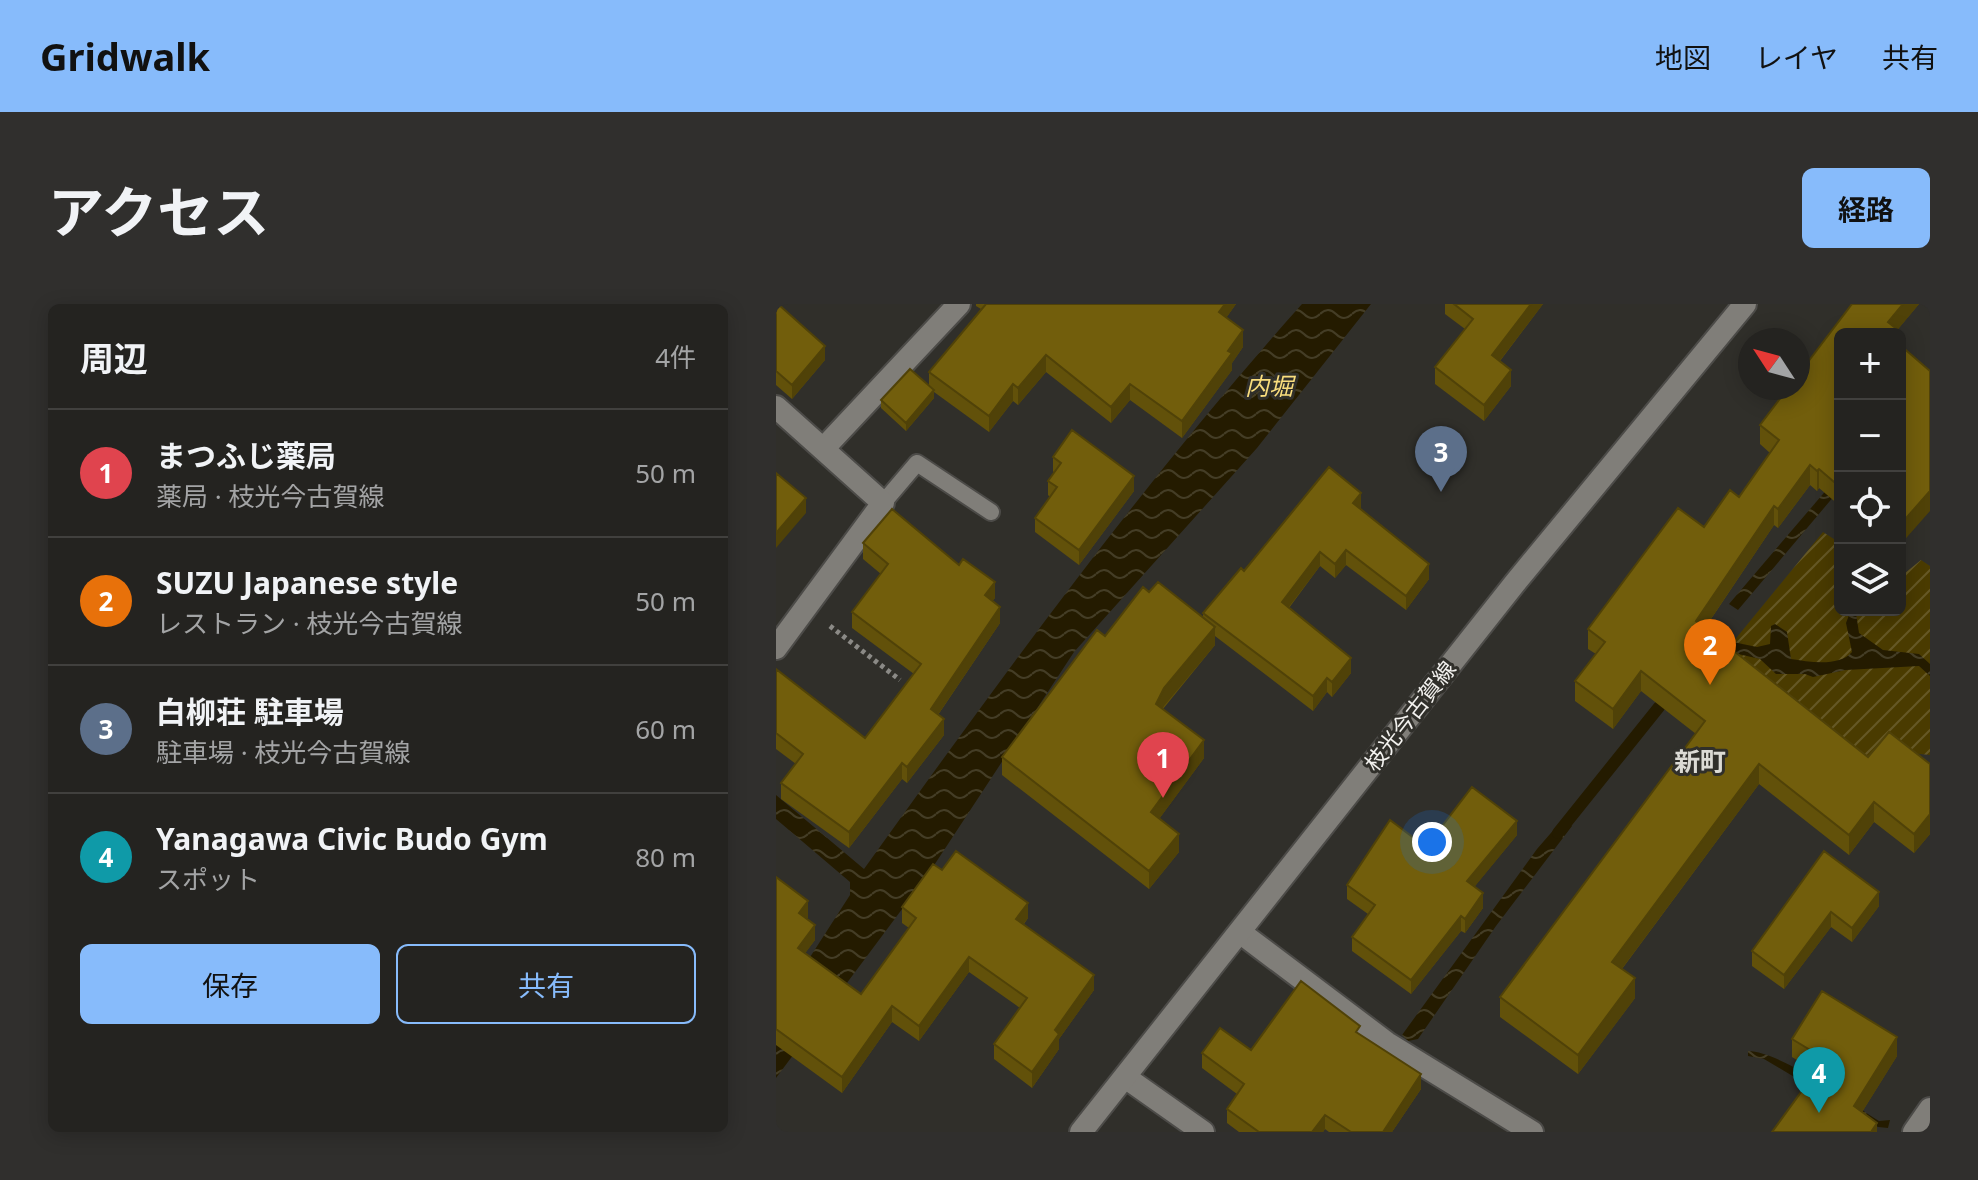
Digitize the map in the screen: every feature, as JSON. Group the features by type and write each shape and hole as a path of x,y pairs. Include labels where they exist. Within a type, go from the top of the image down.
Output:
{"main road":[{"path":"824,448 959,304"},
{"name":"枝光今古賀線","path":"1081,1132 1515,583 1745,304"},
{"path":"776,407 883,503 776,648"},
{"path":"1241,933 1395,1048 1532,1132"},
{"path":"1125,1077 1203,1132"},
{"path":"1914,1132 1930,1109"}],"lane":[{"path":"883,503 917,463 991,512"}],"path":[{"path":"807,608 900,680"}],"shaded area":[{"path":"1823,532 1834,539 1834,616 1906,616 1906,572 1921,560 1930,566 1930,755 1889,751 1868,777 1719,659"}],"water":[{"name":"内堀","path":"1302,304 1371,304 1257,448 1074,652 929,873 776,1078 776,1017 850,895 850,882 776,819 776,795 864,869 1130,510"},
{"path":"1834,481 1834,496 1738,610 1729,604"},
{"path":"1849,616 1856,616 1859,633 1883,650 1919,654 1930,664 1930,676 1919,666 1846,670 1813,677 1776,674 1760,659 1725,651 1728,641 1757,647 1770,644 1771,626 1775,624 1787,632 1791,659 1840,660 1852,652 1846,623"},
{"path":"1563,819 1572,826 1496,926 1418,1039 1408,1041 1402,1035 1537,849"},
{"path":"1748,1051 1762,1053 1796,1068 1879,1121 1890,1120 1888,1128 1878,1127 1764,1059 1748,1056"}],"building":[{"path":"776,304 825,346 792,385 776,371"},
{"path":"986,304 1225,304 1219,312 1243,330 1228,351 1232,353 1182,421 1130,384 1111,407 1046,355 1018,388 1013,384 989,416 929,372"},
{"path":"1454,304 1531,304 1492,355 1511,370 1484,405 1435,367 1473,319"},
{"path":"1852,304 1903,304 1888,322 1896,328 1834,328 1834,482 1810,465 1778,509 1774,506 1696,621 1868,757 1889,732 1930,764 1930,814 1914,834 1874,802 1849,835 1759,764 1612,962 1635,978 1578,1055 1500,997 1705,721 1641,671 1613,709 1575,681 1605,642 1588,629 1678,508 1704,527 1730,490 1739,497 1779,440 1760,425 1779,400 1810,400 1810,359"},
{"path":"1906,350 1930,371 1930,491 1906,518"},
{"path":"910,369 934,390 906,423 881,400"},
{"path":"1072,430 1134,476 1079,550 1035,518 1057,487 1048,481 1061,463 1053,457"},
{"path":"1329,467 1361,493 1353,503 1429,564 1406,596 1346,550 1335,564 1320,552 1282,602 1351,658 1332,682 1327,678 1313,696 1203,613 1241,568 1244,571"},
{"path":"776,473 806,498 776,533"},
{"path":"892,509 959,565 963,559 995,582 985,595 1000,607 931,709 944,719 907,767 902,763 849,832 781,783 803,754 776,733 776,669 865,738 921,664 852,612 888,564 863,543"},
{"path":"1158,582 1215,627 1164,688 1156,704 1204,740 1151,812 1179,834 1149,871 1002,757 1097,630 1105,636 1143,587 1149,592"},
{"path":"1472,787 1517,821 1467,881 1483,893 1465,919 1461,916 1411,980 1352,937 1375,905 1347,885 1390,820 1426,847"},
{"path":"956,851 1028,903 1016,919 1094,975 1055,1030 1059,1034 1032,1072 994,1044 1027,998 969,957 919,1026 892,1006 842,1077 776,1029 776,877 808,901 799,913 815,925 798,948 861,994 916,918 902,907 933,864 942,870"},
{"path":"1824,851 1879,892 1852,928 1831,912 1784,975 1752,951"},
{"path":"1301,981 1360,1026 1356,1032 1421,1074 1383,1132 1351,1132 1325,1115 1312,1132 1259,1132 1227,1109 1244,1084 1202,1053 1220,1028 1251,1050"},
{"path":"1822,991 1897,1037 1854,1106 1877,1123 1871,1132 1772,1132 1825,1059 1792,1039"}],"waterway":[{"path":"1558,833 1659,707"}],"place":[{"name":"白柳荘 駐車場","path":"1441,492"},
{"name":"SUZU Japanese style","path":"1710,685"},
{"name":"まつふじ薬局","path":"1163,798"},
{"name":"Yanagawa Civic Budo Gym","path":"1819,1113"}],"district":[{"name":"新町","path":"1700,762"}]}
